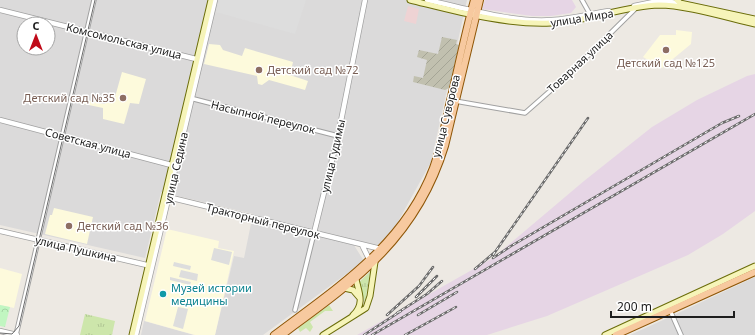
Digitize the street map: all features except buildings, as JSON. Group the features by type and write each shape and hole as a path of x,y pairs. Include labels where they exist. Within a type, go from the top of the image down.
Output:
{"main road":[{"name":"улица Седина","path":"132,335 167,197 199,60 211,0"},
{"name":"улица Мира","path":"410,0 531,23 551,23 635,9 668,6 755,24"},
{"name":"улица Суворова","path":"282,335 372,262 383,250 406,217 432,170 440,145 453,101 473,12 474,0"},
{"name":"улица Суворова","path":"473,12 480,0"},
{"name":"улица Мира","path":"678,2 755,19"},
{"path":"323,335 363,312 367,305 372,262"},
{"path":"605,335 755,266"},
{"path":"616,335 755,272"},
{"name":"улица Суворова","path":"274,335 344,288 355,276"},
{"path":"355,276 361,305"},
{"path":"344,288 352,290 360,298"},
{"path":"346,321 361,305 367,305"}],"street":[{"path":"0,331 16,335 39,240 61,136 94,0"},
{"name":"улица Седина","path":"199,60 215,0"},
{"name":"улица Гудимы","path":"295,310 338,136 365,0"},
{"name":"улица Мира","path":"427,0 473,12"},
{"path":"582,0 591,16"},
{"path":"635,9 644,0"},
{"name":"улица Мира","path":"591,16 640,4 678,2"},
{"name":"Товарная улица","path":"453,101 525,113 566,77 635,9"},
{"name":"Комсомольская улица","path":"0,10 199,60"},
{"name":"Насыпной переулок","path":"190,98 338,136"},
{"name":"Советская улица","path":"0,120 174,166"},
{"name":"Тракторный переулок","path":"167,197 383,250"},
{"name":"улица Пушкина","path":"0,231 150,265"},
{"path":"362,244 372,262"},
{"name":"улица Седина","path":"136,335 150,265"},
{"path":"670,310 681,335"}],"shaded area":[{"path":"0,0 467,0 431,162 395,227 378,245 350,239 364,261 263,335 215,335 234,256 244,258 253,214 161,192 145,258 0,225"},
{"path":"219,0 306,0 295,34 216,12"},
{"path":"485,0 572,0 576,7 571,13 551,16 532,16 482,9"},
{"path":"408,6 419,9 416,24 404,21"},
{"name":"Детский сад №125","path":"676,30 692,32 691,44 662,68 643,57 660,35 676,35"},
{"path":"442,37 457,40 456,44 459,45 449,88 445,90 413,82 414,76 423,78 427,60 417,57 419,50 438,54"},
{"name":"Детский сад №72","path":"209,44 220,45 223,50 242,56 245,48 293,62 290,75 308,81 305,90 269,80 262,85 258,84 257,76 204,64"},
{"name":"Детский сад №35","path":"122,72 146,79 139,104 130,103 124,124 103,119 103,108 79,103 80,99 105,104 107,95 115,97"},
{"path":"755,74 755,211 723,234 688,255 547,316 487,335 357,335 493,258 584,181 652,127 697,100 747,76"},
{"name":"Детский сад №36","path":"54,208 93,217 87,244 45,234 50,215 52,215"},
{"path":"167,229 219,241 218,248 234,251 215,335 195,335 145,321"},
{"path":"214,248 232,252 229,265 211,260"},
{"path":"174,262 191,266 190,270 173,266"},
{"path":"0,268 22,274 14,308 0,305"},
{"path":"181,270 198,274 197,281 179,277"},
{"path":"170,277 191,282 190,285 170,280"},
{"path":"755,277 755,335 630,335 674,315"},
{"path":"178,307 188,309 183,329 173,326"},
{"path":"144,321 194,335 141,335"}],"green space":[{"path":"370,272 365,303 359,282"},
{"path":"0,305 10,307 5,327 0,326"},
{"path":"329,305 333,311 325,311 310,322 313,327 310,332 306,328 300,332 298,328"},
{"path":"85,314 115,321 112,335 80,335"}],"tram line":[{"path":"0,333 12,334 19,326 95,0"}],"railway":[{"path":"372,335 755,114"},
{"path":"493,258 722,123 739,116"},
{"path":"493,255 588,118"},
{"path":"475,269 495,252"},
{"path":"387,315 419,286 433,267"},
{"path":"416,297 437,276"},
{"path":"397,313 427,294 442,281"},
{"path":"418,315 457,292"},
{"path":"405,335 456,307"},
{"path":"364,335 401,311"}],"place":[{"name":"Детский сад №125","path":"666,50"},
{"name":"Детский сад №72","path":"259,70"},
{"name":"Детский сад №35","path":"123,98"},
{"name":"Детский сад №36","path":"69,226"},
{"name":"Музей истории медицины","path":"163,294"}]}
